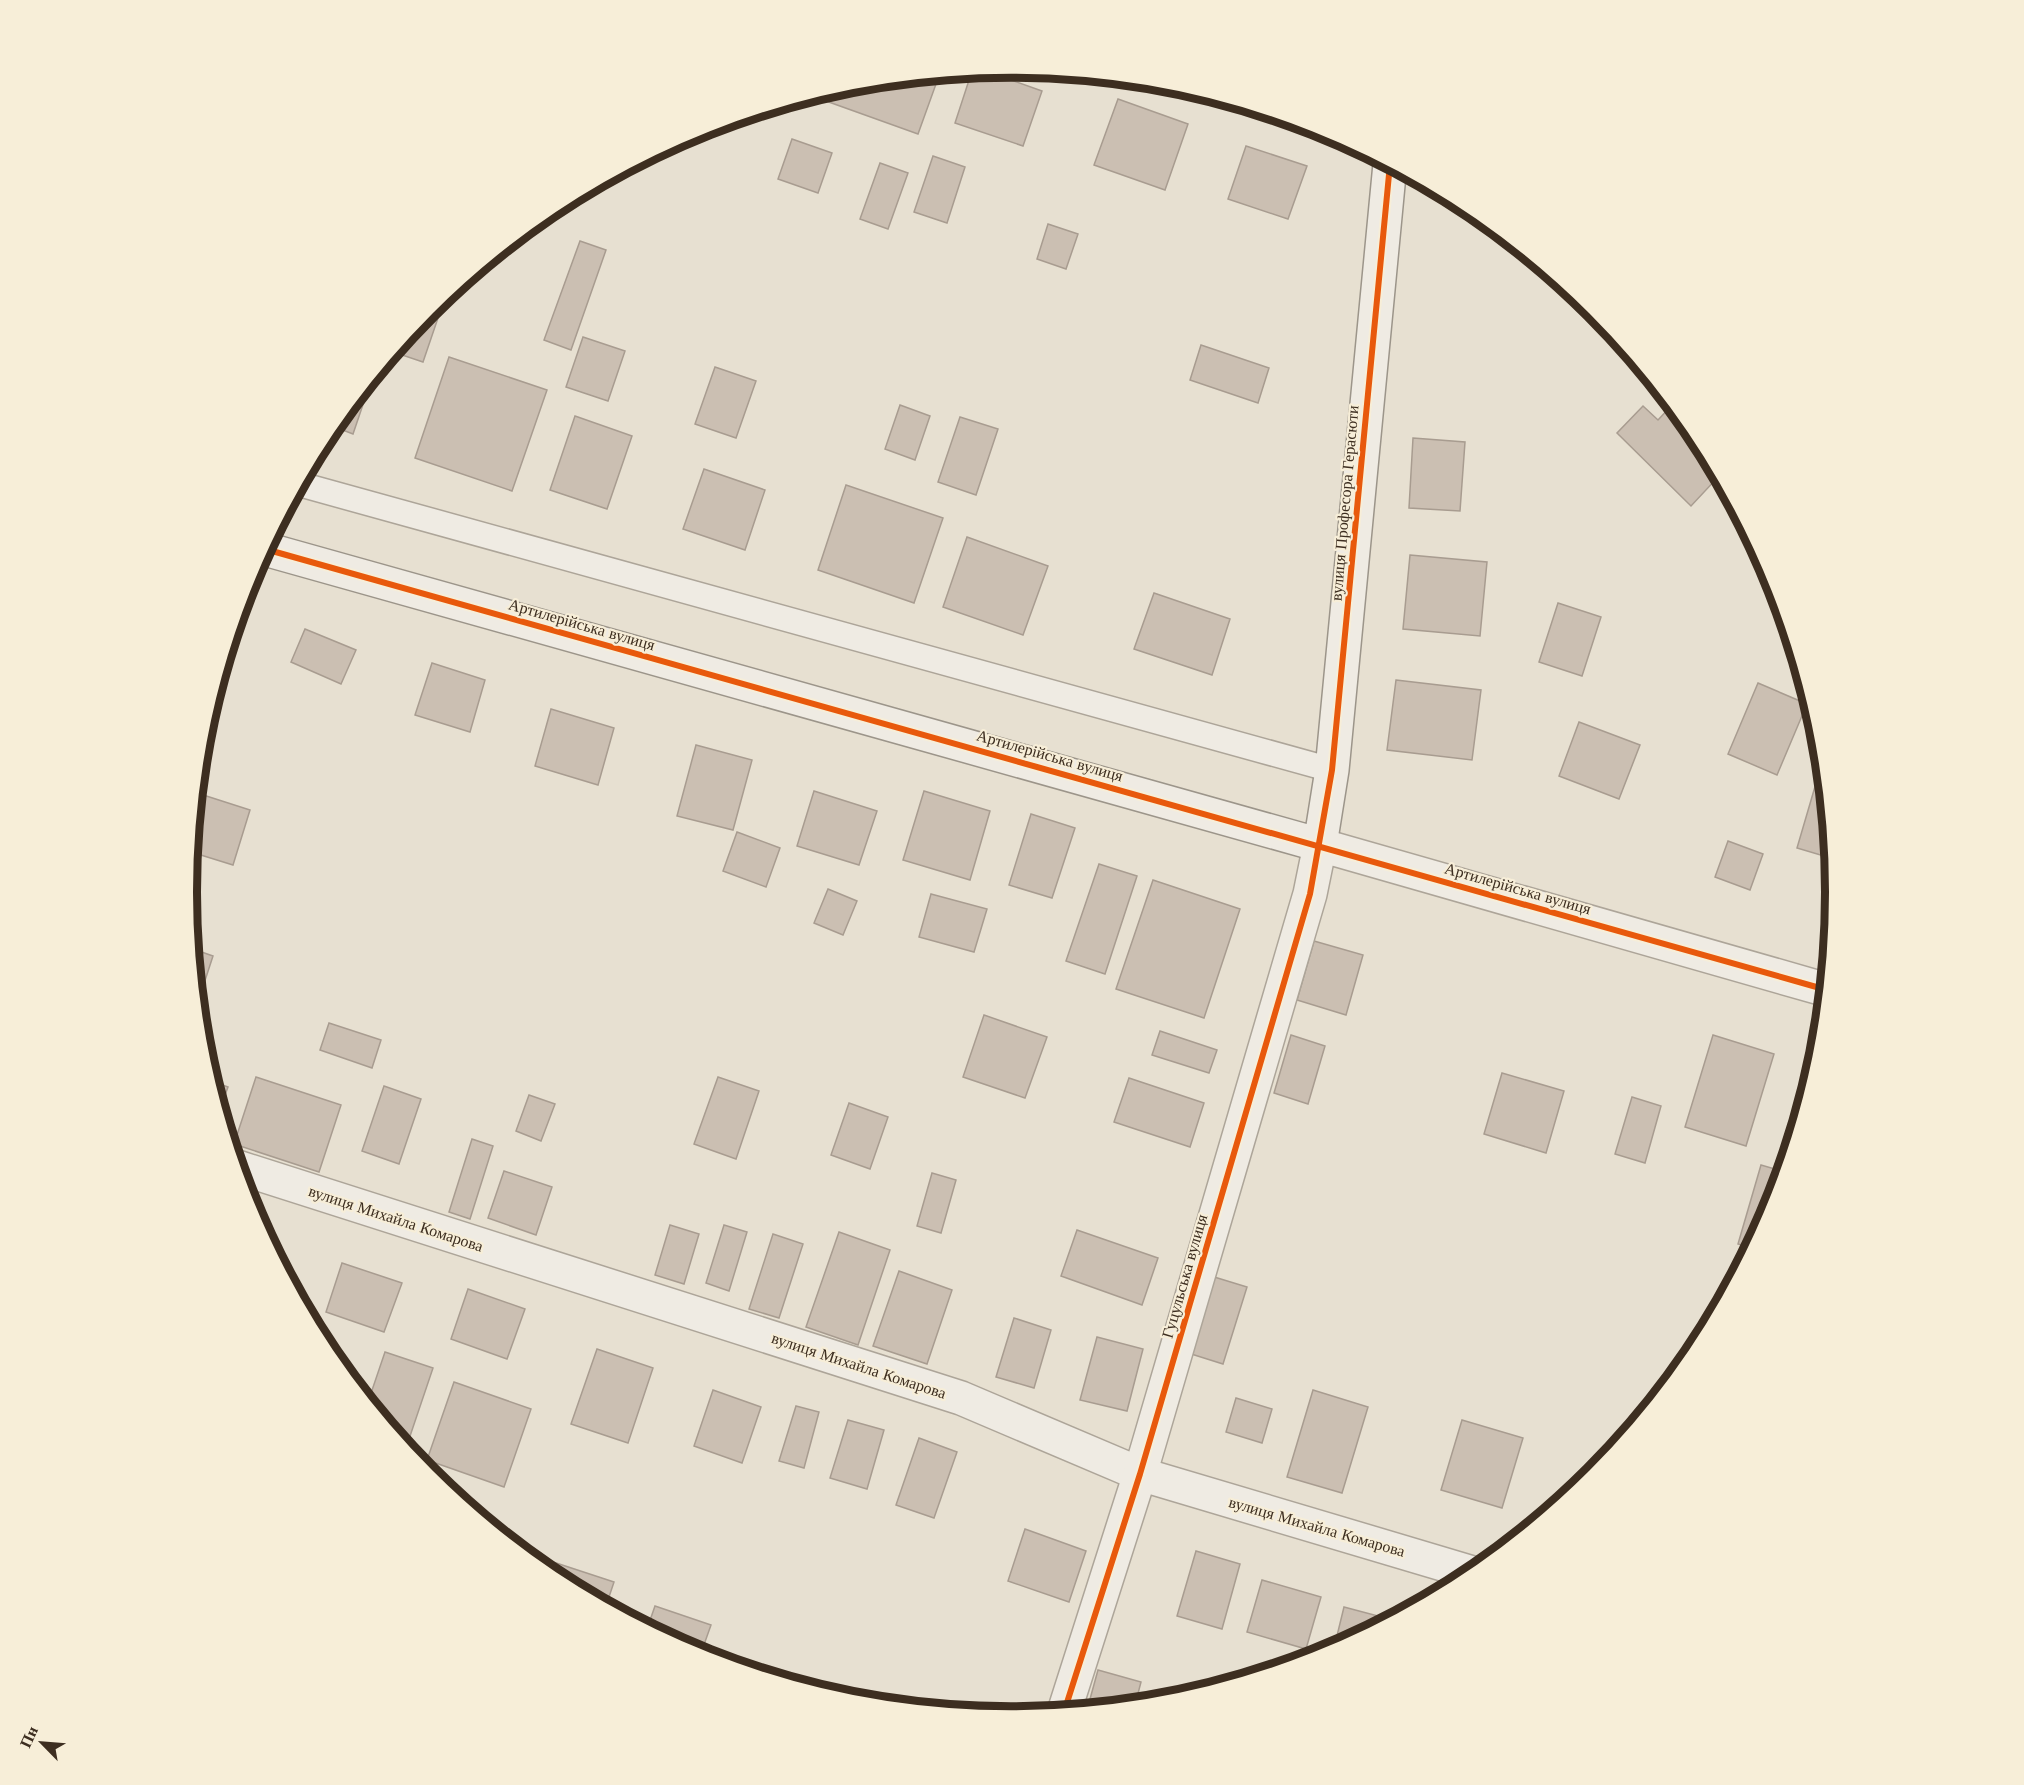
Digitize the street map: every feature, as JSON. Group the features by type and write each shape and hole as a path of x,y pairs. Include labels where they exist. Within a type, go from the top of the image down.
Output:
{"street":[{"name":"вулиця Професора Герасюти","path":"1320,845 1332,770 1389,171"},
{"name":"Артилерійська вулиця","path":"273,551 1821,988"},
{"name":"Гуцульська вулиця","path":"1066,1705 1140,1474 1310,894 1320,845"},
{"name":"вулиця Михайла Комарова","path":"247,1170 961,1398 1140,1474 1464,1570"}],"lane":[{"path":"306,486 1332,770"}],"building":[{"path":"1006,78 1042,91 1023,146 955,123 969,80"},
{"path":"936,84 918,134 826,101 906,85"},
{"path":"1118,99 1188,124 1165,190 1094,165"},
{"path":"792,139 832,153 818,193 778,179"},
{"path":"1246,146 1307,166 1288,219 1228,199"},
{"path":"933,156 965,167 947,223 914,212"},
{"path":"880,163 908,173 888,229 860,219"},
{"path":"1048,224 1078,234 1066,269 1037,259"},
{"path":"580,241 606,250 571,350 544,340"},
{"path":"436,317 438,318 423,362 400,354"},
{"path":"583,337 625,351 608,401 566,387"},
{"path":"1201,345 1269,368 1258,403 1190,380"},
{"path":"449,357 547,390 512,491 415,458"},
{"path":"715,367 756,381 736,438 695,424"},
{"path":"365,398 353,434 342,430"},
{"path":"900,405 930,416 915,460 885,449"},
{"path":"1643,406 1658,420 1667,410 1714,481 1691,506 1617,433"},
{"path":"575,416 632,436 607,509 550,490"},
{"path":"960,417 998,429 976,495 938,482"},
{"path":"1413,438 1465,442 1460,511 1409,508"},
{"path":"704,469 765,490 745,550 683,529"},
{"path":"846,485 943,518 914,603 818,570"},
{"path":"967,537 1048,566 1023,635 943,607"},
{"path":"1410,555 1487,562 1480,636 1403,629"},
{"path":"1154,593 1230,619 1212,675 1134,649"},
{"path":"1558,603 1601,617 1582,676 1539,662"},
{"path":"305,629 356,650 341,684 291,662"},
{"path":"432,663 485,680 470,732 415,715"},
{"path":"1396,680 1481,690 1472,760 1387,750"},
{"path":"1758,683 1804,703 1805,708 1777,775 1728,754"},
{"path":"551,709 614,728 598,785 535,766"},
{"path":"1579,722 1640,745 1619,799 1559,776"},
{"path":"696,745 752,760 733,830 677,816"},
{"path":"1818,776 1825,856 1797,848"},
{"path":"814,791 877,811 859,865 797,846"},
{"path":"924,791 990,811 970,880 903,860"},
{"path":"203,795 250,810 233,865 198,854"},
{"path":"1031,814 1075,828 1052,898 1009,885"},
{"path":"737,832 780,848 766,887 723,871"},
{"path":"1728,841 1763,854 1750,890 1715,877"},
{"path":"1099,864 1137,876 1105,974 1066,961"},
{"path":"1153,880 1240,909 1204,1018 1116,989"},
{"path":"828,889 857,901 843,935 814,923"},
{"path":"931,894 987,909 974,952 919,937"},
{"path":"1314,941 1363,955 1346,1015 1297,1000"},
{"path":"199,951 213,956 203,987"},
{"path":"984,1015 1047,1037 1025,1098 963,1077"},
{"path":"329,1023 381,1040 372,1068 320,1050"},
{"path":"1160,1031 1217,1050 1209,1073 1152,1055"},
{"path":"1291,1035 1325,1046 1308,1104 1274,1093"},
{"path":"1713,1035 1774,1054 1746,1146 1685,1127"},
{"path":"1502,1073 1564,1091 1546,1153 1484,1134"},
{"path":"256,1077 341,1105 319,1172 238,1145 236,1138"},
{"path":"718,1077 759,1091 736,1159 694,1144"},
{"path":"1129,1078 1204,1103 1190,1147 1114,1122"},
{"path":"221,1084 228,1087 224,1098"},
{"path":"384,1086 421,1099 399,1164 362,1151"},
{"path":"529,1095 555,1104 541,1141 516,1131"},
{"path":"1632,1097 1661,1106 1645,1163 1615,1154"},
{"path":"849,1103 888,1117 870,1169 831,1155"},
{"path":"472,1139 493,1146 470,1219 449,1212"},
{"path":"1761,1165 1777,1170 1746,1246 1738,1244"},
{"path":"504,1171 552,1187 536,1235 488,1218"},
{"path":"932,1173 956,1180 941,1233 917,1226"},
{"path":"670,1225 699,1234 684,1284 655,1275"},
{"path":"724,1225 747,1232 729,1291 706,1283"},
{"path":"1077,1230 1158,1258 1142,1305 1061,1276"},
{"path":"839,1232 890,1250 858,1345 806,1327"},
{"path":"773,1234 803,1244 779,1318 749,1309"},
{"path":"342,1263 402,1283 384,1332 326,1312"},
{"path":"899,1271 952,1290 927,1364 873,1346"},
{"path":"1211,1276 1247,1287 1223,1364 1188,1353"},
{"path":"468,1289 525,1309 507,1359 451,1339"},
{"path":"1014,1318 1051,1330 1034,1388 996,1377"},
{"path":"1097,1337 1143,1349 1127,1411 1080,1400"},
{"path":"597,1349 653,1368 628,1443 571,1424"},
{"path":"385,1352 433,1368 409,1439 371,1394"},
{"path":"454,1382 531,1409 504,1487 427,1459"},
{"path":"713,1390 761,1407 742,1463 694,1446"},
{"path":"1313,1390 1368,1407 1342,1493 1287,1477"},
{"path":"1236,1398 1272,1409 1262,1443 1226,1432"},
{"path":"796,1406 819,1412 804,1468 779,1461"},
{"path":"848,1420 884,1430 867,1489 830,1478"},
{"path":"1462,1420 1523,1438 1502,1508 1441,1490"},
{"path":"919,1438 957,1452 934,1518 896,1505"},
{"path":"1025,1529 1086,1551 1069,1602 1008,1581"},
{"path":"1196,1551 1240,1564 1222,1629 1177,1616"},
{"path":"544,1559 614,1582 608,1600 559,1570"},
{"path":"1262,1580 1321,1597 1306,1649 1247,1632"},
{"path":"655,1606 711,1625 703,1646 650,1622"},
{"path":"1344,1607 1378,1616 1377,1620 1336,1639"},
{"path":"1098,1670 1141,1682 1137,1697 1089,1703"}],"cycle path":[{"path":"1066,1705 1140,1474 1310,894 1332,770 1389,171"},
{"path":"273,551 1821,988"}]}
